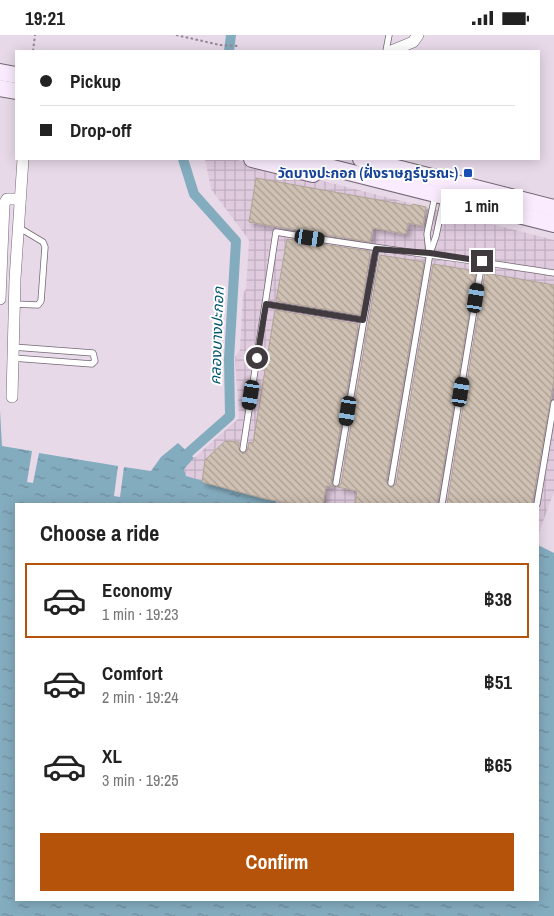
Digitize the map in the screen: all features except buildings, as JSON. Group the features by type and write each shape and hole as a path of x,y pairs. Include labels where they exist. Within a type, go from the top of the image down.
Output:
{"main road":[{"path":"0,68 15,68"},
{"path":"0,72 15,75"},
{"path":"256,160 329,178 392,183"},
{"path":"301,160 554,224"},
{"path":"368,160 554,208"}],"street":[{"path":"394,50 417,43"},
{"path":"12,397 14,305 23,160"},
{"path":"0,299 1,235 4,204 8,199 20,199"}],"lane":[{"path":"386,50 389,35"},
{"path":"391,483 430,253 436,237 440,196"},
{"path":"14,305 38,305 41,301 45,247 43,242 18,227"},
{"path":"243,449 276,232 376,249 430,253 554,273"},
{"path":"336,483 376,249"},
{"path":"442,503 482,261"},
{"path":"266,304 363,320"},
{"path":"13,352 93,353 95,361 92,363 13,352"},
{"path":"537,503 554,403"}],"path":[{"path":"33,50 36,35"},
{"path":"176,35 238,47"}],"shaded area":[{"path":"205,160 237,160 554,240 554,492 539,532 539,503 275,503 275,501 186,476 184,469 194,458 239,418 235,357 240,350 243,294 246,289 249,240 211,189"}],"water":[{"path":"0,410 2,446 32,451 27,482 33,483 39,453 118,466 114,496 120,497 124,467 151,471 161,457 178,443 194,458 184,469 186,476 276,501 275,503 15,503 15,901 539,901 539,546 554,553 554,916 0,916"}],"waterway":[{"name":"คลองบางปะกอก","path":"229,50 231,35"},
{"name":"คลองบางปะกอก","path":"179,461 230,416 229,359 236,241 194,194 183,160"}],"place":[{"name":"วัดบางปะกอก (ฝั่งราษฎร์บูรณะ)","path":"468,173"}],"route":[{"path":"257,358 266,304 363,320 376,249 430,253 482,261"}]}
